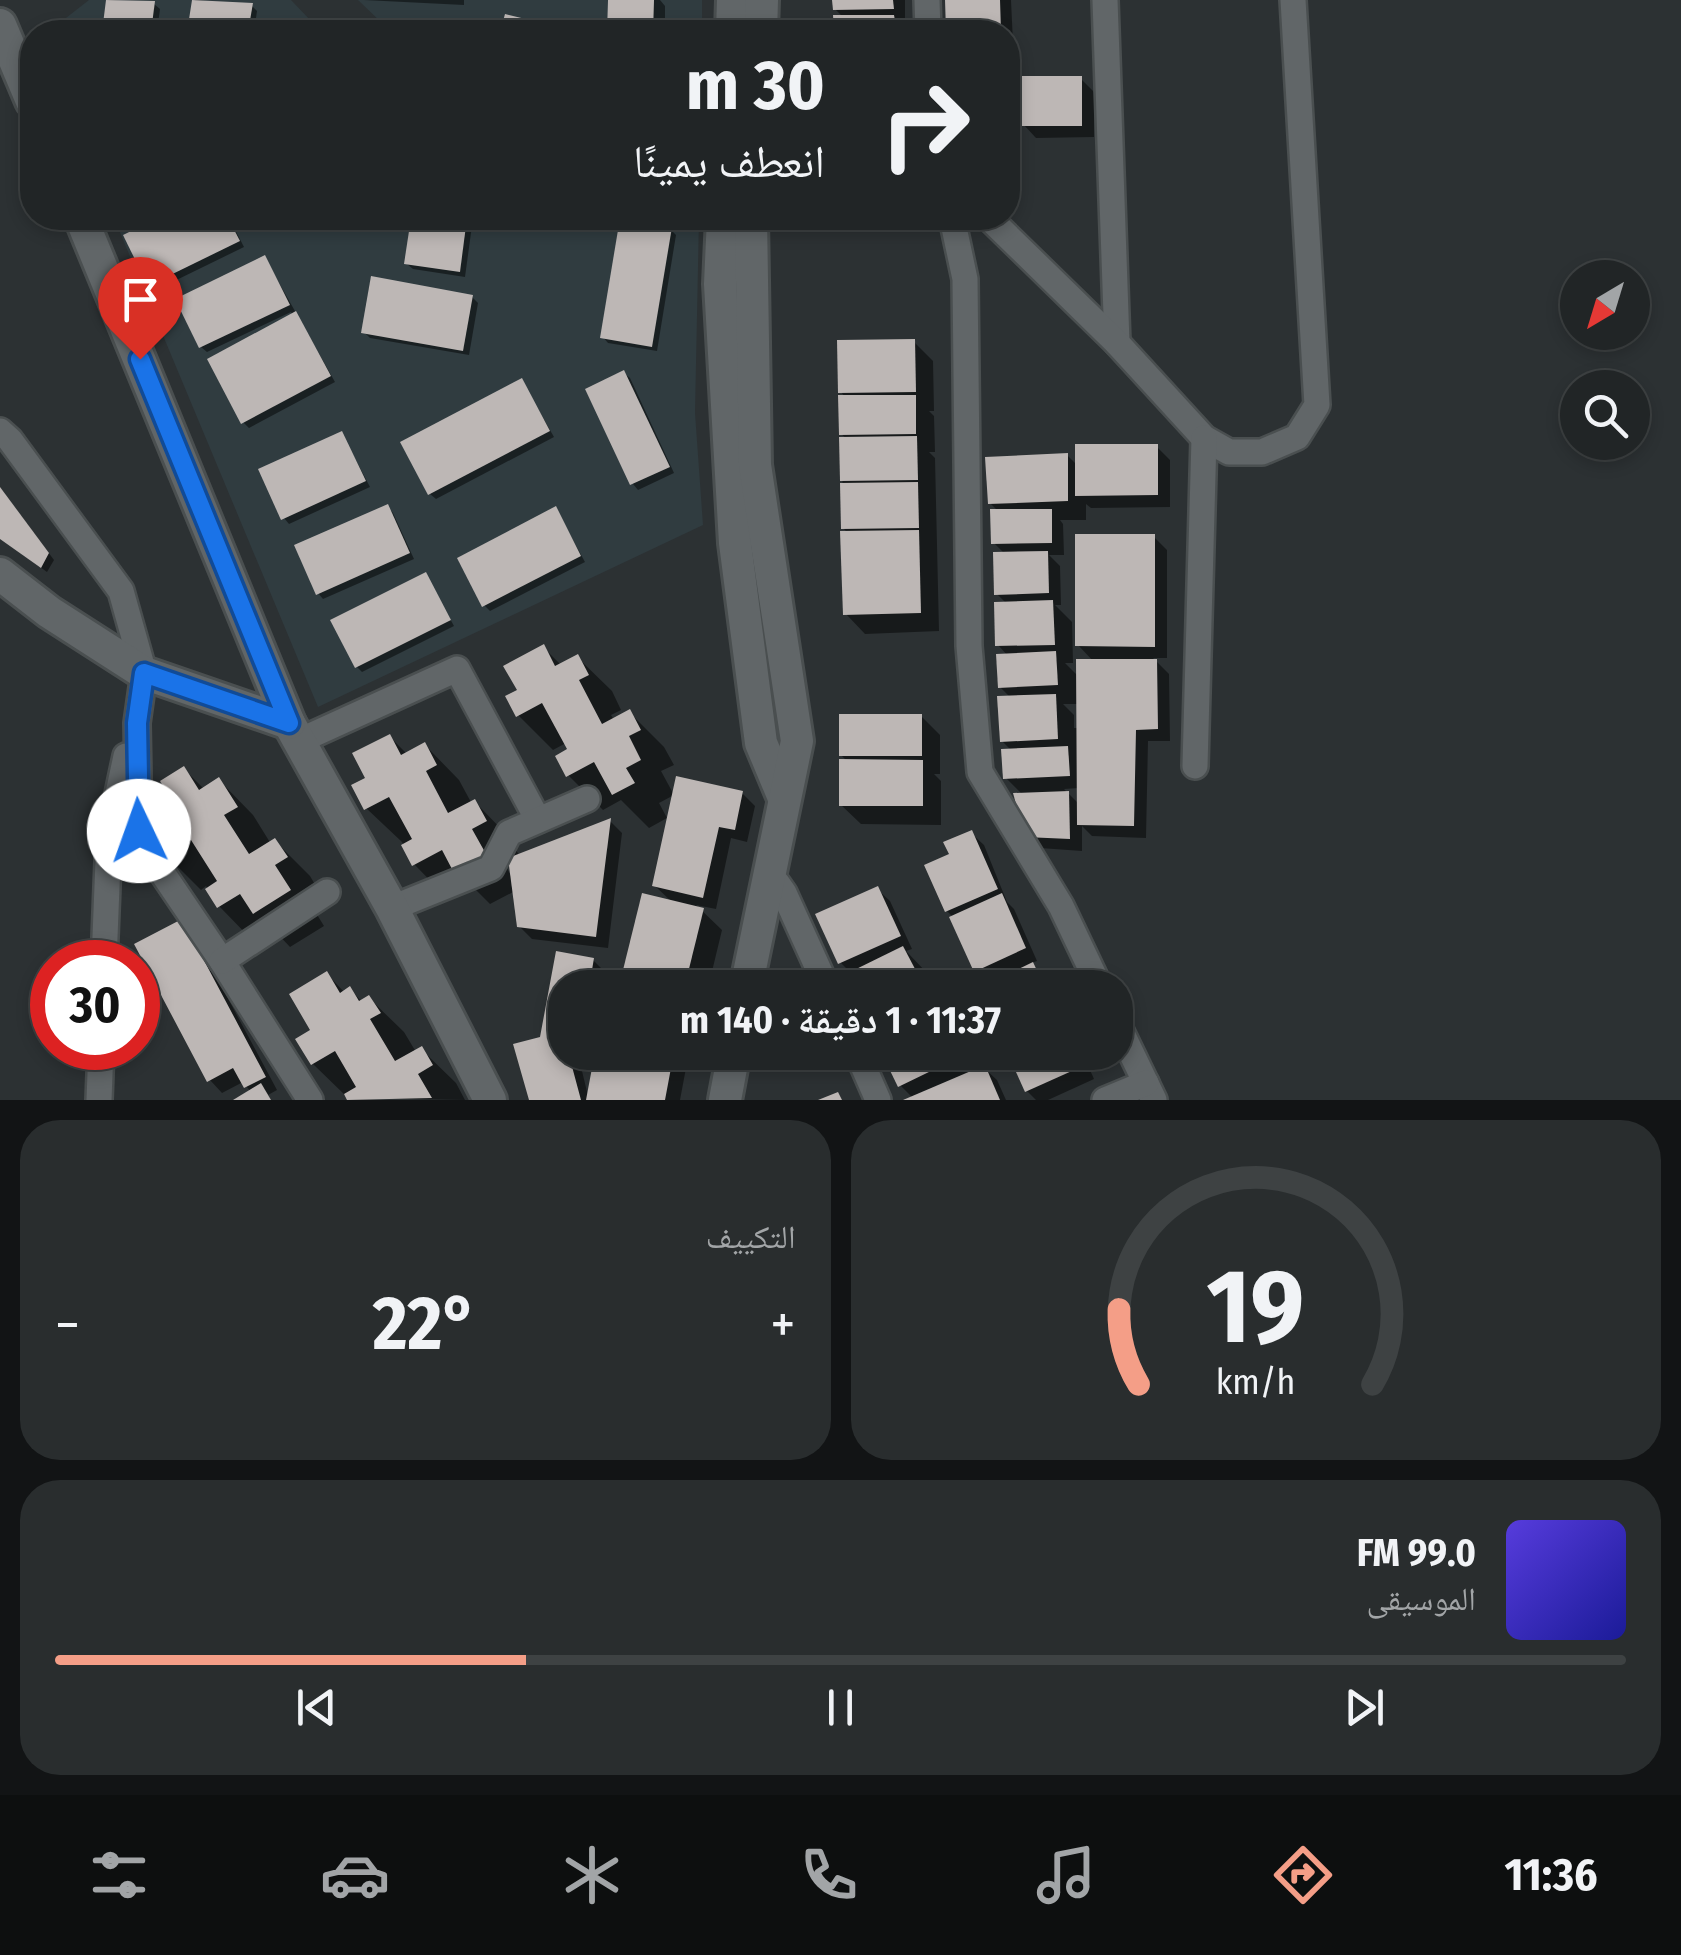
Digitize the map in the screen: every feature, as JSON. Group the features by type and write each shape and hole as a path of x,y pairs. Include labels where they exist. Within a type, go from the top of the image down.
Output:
{"main road":[{"path":"0,25 20,72"},
{"path":"86,230 294,732 392,908 490,1100"},
{"path":"723,230 720,284 734,543 762,743 784,798"},
{"path":"749,970 796,741 755,464 751,230"},
{"path":"0,574 49,612 144,673 294,732"},
{"path":"725,1100 731,1070"}],"street":[{"path":"1105,0 1118,343"},
{"path":"1001,230 1118,343 1204,438 1229,452 1262,452 1297,437 1317,405 1292,0"},
{"path":"955,230 965,279 970,646 980,772 1060,906 1091,970"},
{"path":"0,431 121,592 144,673 137,723 139,831 157,865 310,1100"},
{"path":"1196,766 1204,438"},
{"path":"294,732 457,669 538,820"},
{"path":"105,940 109,836 144,673"},
{"path":"392,908 490,868 509,833 587,798"},
{"path":"766,879 777,883 784,893 819,970"},
{"path":"222,960 327,892"},
{"path":"1104,1100 1150,1092 1133,1056"},
{"path":"100,1100 101,1070"},
{"path":"865,1070 878,1100"}],"shaded area":[{"path":"89,0 291,0 310,20 63,20"},
{"path":"358,0 702,0 702,20 379,20"},
{"path":"119,230 699,230 695,413 703,525 318,707"}],"building":[{"path":"106,0 155,1 153,20 104,20"},
{"path":"192,0 253,3 250,20 189,20"},
{"path":"608,0 654,0 653,20 607,20"},
{"path":"832,0 893,0 894,9 833,10"},
{"path":"945,0 1000,0 1001,20 946,20"},
{"path":"505,14 530,20 503,20"},
{"path":"833,15 894,15 895,20 833,20"},
{"path":"1021,76 1082,76 1082,126 1021,126"},
{"path":"133,230 234,230 240,241 148,286 123,235"},
{"path":"409,230 465,230 460,272 404,264"},
{"path":"618,230 672,230 652,347 600,338"},
{"path":"265,255 290,305 199,348 175,299"},
{"path":"371,276 473,295 463,351 361,333"},
{"path":"296,311 331,376 241,424 207,359"},
{"path":"915,339 916,392 838,393 837,340"},
{"path":"624,370 670,467 630,485 585,389"},
{"path":"522,378 550,431 428,495 400,442"},
{"path":"838,395 916,395 916,434 839,435"},
{"path":"342,431 366,481 281,520 258,469"},
{"path":"917,436 918,480 840,481 839,437"},
{"path":"1075,444 1158,444 1158,495 1075,496"},
{"path":"1068,453 1068,501 988,504 985,457"},
{"path":"918,482 919,528 841,529 840,483"},
{"path":"0,487 49,553 41,568 0,539"},
{"path":"388,504 410,553 316,595 294,545"},
{"path":"556,506 581,556 482,607 457,558"},
{"path":"990,509 1052,509 1052,543 991,544"},
{"path":"919,530 921,613 843,615 840,531"},
{"path":"1075,534 1155,534 1155,647 1075,646"},
{"path":"1048,551 1049,593 994,595 993,552"},
{"path":"426,572 451,620 355,668 330,620"},
{"path":"1053,600 1055,645 995,646 994,602"},
{"path":"544,644 555,666 578,654 589,675 579,680 602,724 630,709 641,730 629,736 641,760 626,768 635,783 612,795 594,762 566,777 555,756 567,749 542,703 516,717 505,696 517,690 503,666"},
{"path":"1056,651 1058,685 998,688 996,654"},
{"path":"1076,659 1157,659 1158,729 1136,730 1134,826 1077,825"},
{"path":"1056,694 1058,739 1000,742 997,696"},
{"path":"839,714 922,714 922,756 839,756"},
{"path":"390,734 401,755 425,742 437,765 426,771 448,813 475,799 487,821 472,829 486,854 453,871 442,850 412,866 401,845 412,839 389,797 364,810 351,785 365,778 352,753"},
{"path":"1068,746 1070,776 1003,779 1001,749"},
{"path":"839,759 923,760 923,806 839,806"},
{"path":"184,766 199,790 219,777 238,807 224,815 249,854 275,838 288,857 275,865 291,890 253,914 240,894 217,908 205,889 217,881 191,840 164,857 148,832 165,822 154,805 169,795 160,781"},
{"path":"676,776 743,791 735,830 719,827 703,898 652,886"},
{"path":"1069,791 1070,839 1025,837 1013,793"},
{"path":"611,818 596,937 517,927 508,858"},
{"path":"972,830 998,889 945,912 924,865 949,854 943,842"},
{"path":"878,886 901,936 838,964 815,914"},
{"path":"642,893 704,908 689,970 623,970"},
{"path":"1002,893 1026,948 973,970 949,917"},
{"path":"182,919 266,1077 244,1088 233,1068 207,1082 160,993 160,940 142,940"},
{"path":"903,946 916,970 854,970"},
{"path":"556,951 594,958 592,970 552,970"},
{"path":"1033,962 1037,970 1016,970"},
{"path":"327,971 340,993 350,986 359,1001 369,995 381,1013 370,1019 395,1061 422,1046 433,1065 418,1074 432,1098 347,1100 344,1094 356,1087 335,1051 311,1065 295,1039 310,1030 289,994"},
{"path":"548,994 548,1070 573,1070 581,1100 529,1100 513,1044 540,1037"},
{"path":"592,1070 671,1070 665,1100 586,1100"},
{"path":"890,1070 933,1070 898,1087"},
{"path":"973,1070 987,1070 1000,1100 903,1100"},
{"path":"1015,1070 1074,1070 1025,1092"},
{"path":"261,1083 271,1100 233,1100"},
{"path":"838,1092 842,1100 818,1100"}],"route":[{"path":"139,831 137,723 144,673 289,723 140,359"}]}
